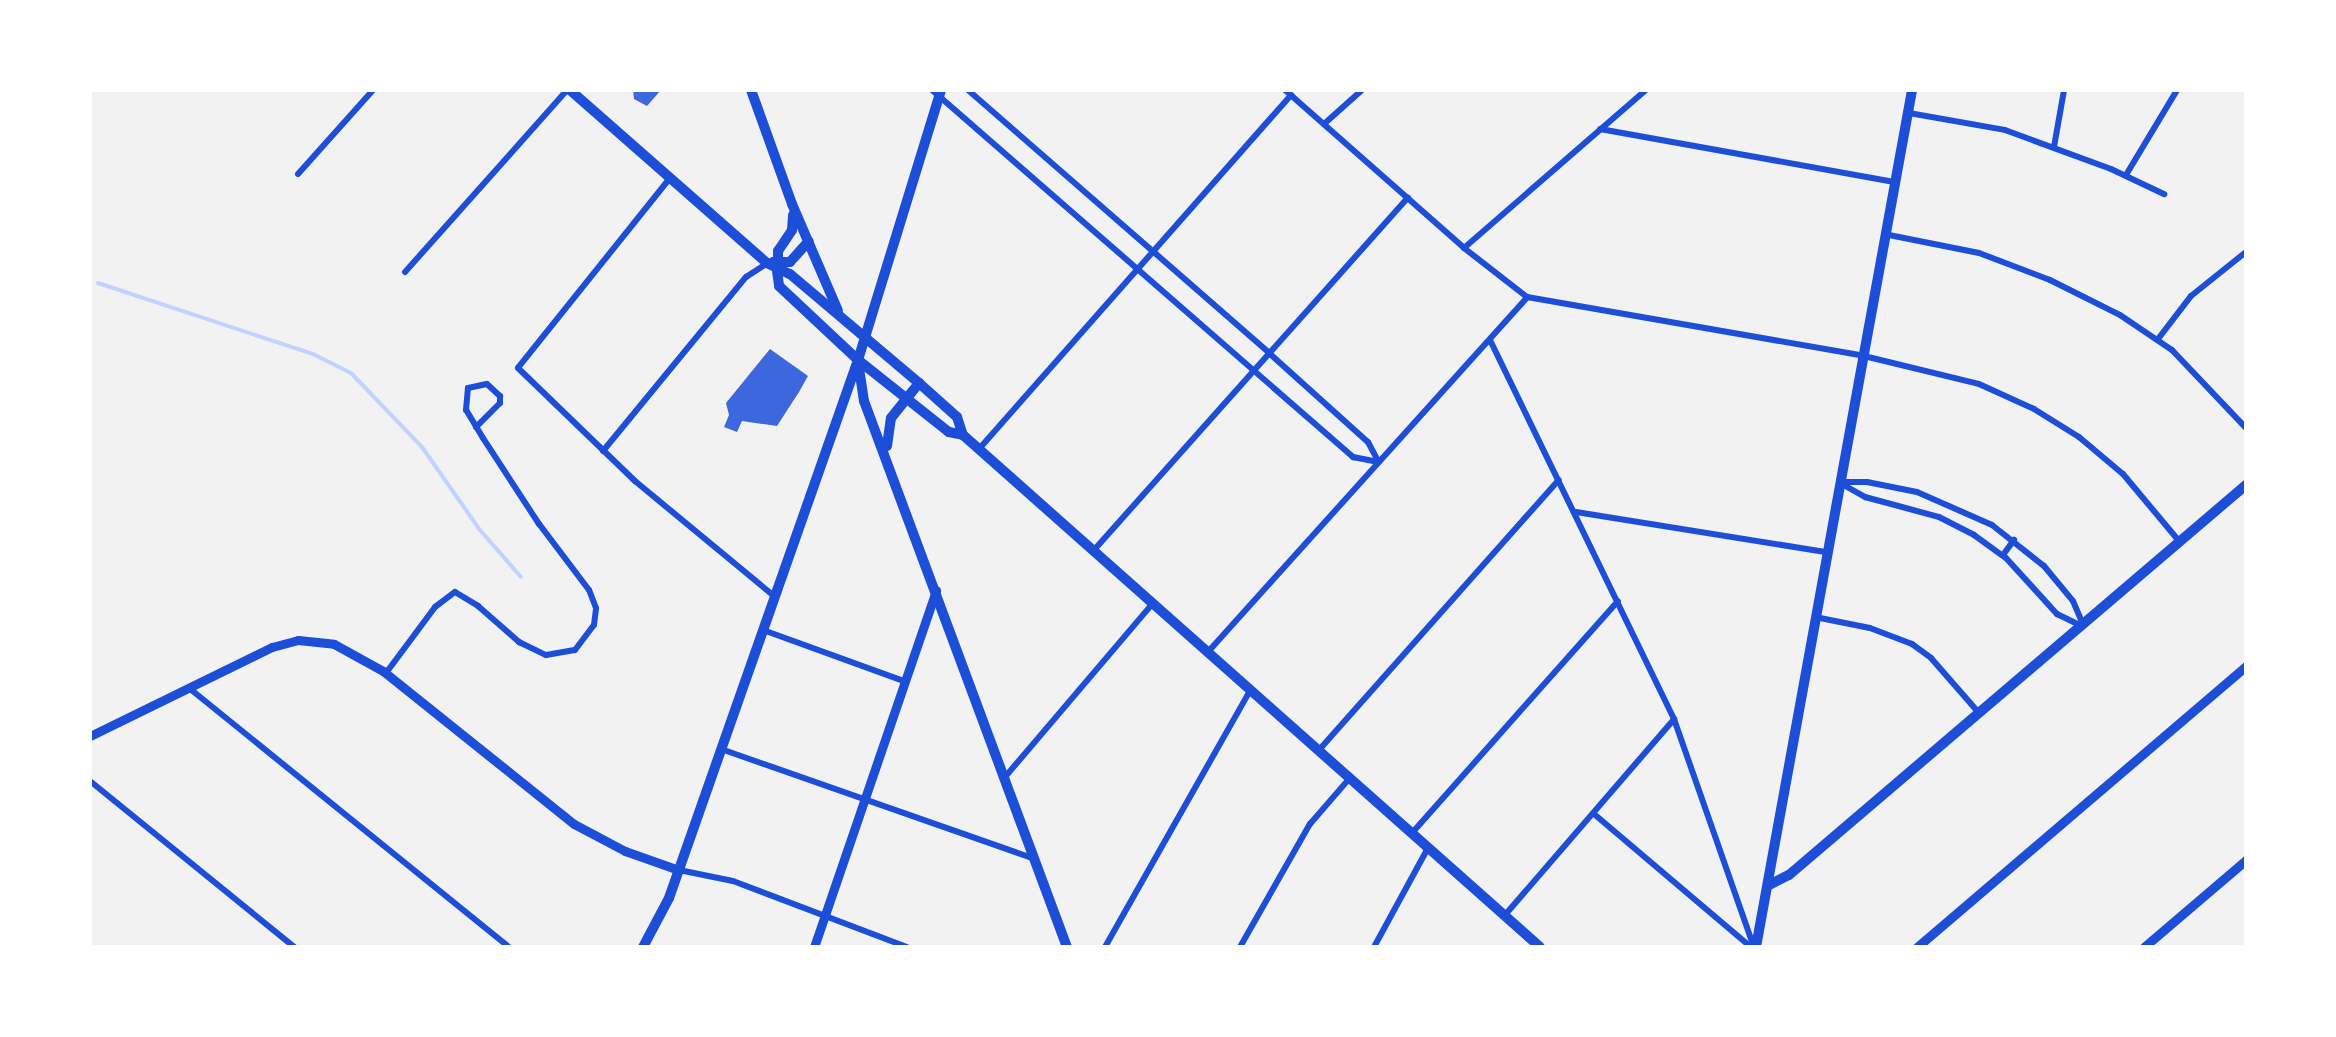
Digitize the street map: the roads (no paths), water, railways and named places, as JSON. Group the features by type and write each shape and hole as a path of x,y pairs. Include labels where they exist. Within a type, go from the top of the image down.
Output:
{"main road":[{"path":"568,90 919,382 957,418 963,435 1540,947"},
{"path":"750,90 792,204 840,316"},
{"path":"1754,947 1769,885 1814,617 1912,90"},
{"path":"643,947 663,912 679,870 858,360 938,91"},
{"path":"792,204 792,230 774,265 779,286 858,360 953,435 963,435"},
{"path":"774,265 790,262 808,241"},
{"path":"858,360 864,401 887,454 1067,947"},
{"path":"887,454 891,418 919,382"},
{"path":"1769,885 1790,875 2246,485"}],"street":[{"path":"298,174 373,90"},
{"path":"405,272 568,90"},
{"path":"968,90 1270,353 1368,442 1379,462"},
{"path":"1324,124 1362,90"},
{"path":"1464,248 1646,90"},
{"path":"2054,148 2064,90"},
{"path":"2126,175 2177,90"},
{"path":"938,91 1353,457 1379,462"},
{"path":"979,449 1288,93 1464,248 1527,297 1864,356 1979,384 2050,417 2123,474 2180,542"},
{"path":"1908,113 2005,130 2126,175 2164,194"},
{"path":"1600,129 1894,182"},
{"path":"670,178 518,368 603,450 774,596"},
{"path":"1093,551 1408,198"},
{"path":"1883,234 1979,254 2034,274 2158,339 2206,381 2246,428"},
{"path":"2158,339 2192,296 2246,252"},
{"path":"603,450 746,278 774,265"},
{"path":"1208,653 1527,297"},
{"path":"1490,340 1674,719 1754,947"},
{"path":"386,674 435,608 455,592 478,606 519,642 546,655 576,650 594,625 596,608 588,590 476,427 466,410 464,396 471,386 484,383 498,393 500,403 476,427"},
{"path":"1318,751 1559,480"},
{"path":"1840,482 1867,482 1939,500 2014,540 2073,601 2084,626"},
{"path":"1840,482 1865,497 1930,515 1974,535 2002,555 2058,614 2084,626"},
{"path":"1930,515 1939,500"},
{"path":"1574,512 1826,552"},
{"path":"2002,555 2014,540"},
{"path":"814,947 936,590"},
{"path":"1412,834 1618,601"},
{"path":"1004,778 1152,604"},
{"path":"1814,617 1870,628 1912,644 1931,658 1980,714"},
{"path":"763,630 906,682"},
{"path":"90,736 260,653 298,640 340,646 386,674 574,824 624,851 679,870 733,881 907,947"},
{"path":"1916,947 2246,666"},
{"path":"189,688 509,947"},
{"path":"1105,947 1250,691"},
{"path":"1504,916 1674,719"},
{"path":"721,749 1034,858"},
{"path":"1240,947 1310,824 1349,779"},
{"path":"90,780 294,947"},
{"path":"1594,814 1754,947"},
{"path":"1374,947 1428,848"},
{"path":"2144,947 2246,860"},
{"path":"1520,947 1526,936"}],"waterway":[{"path":"98,283 313,354 351,373 422,447 480,530 521,577"}]}
